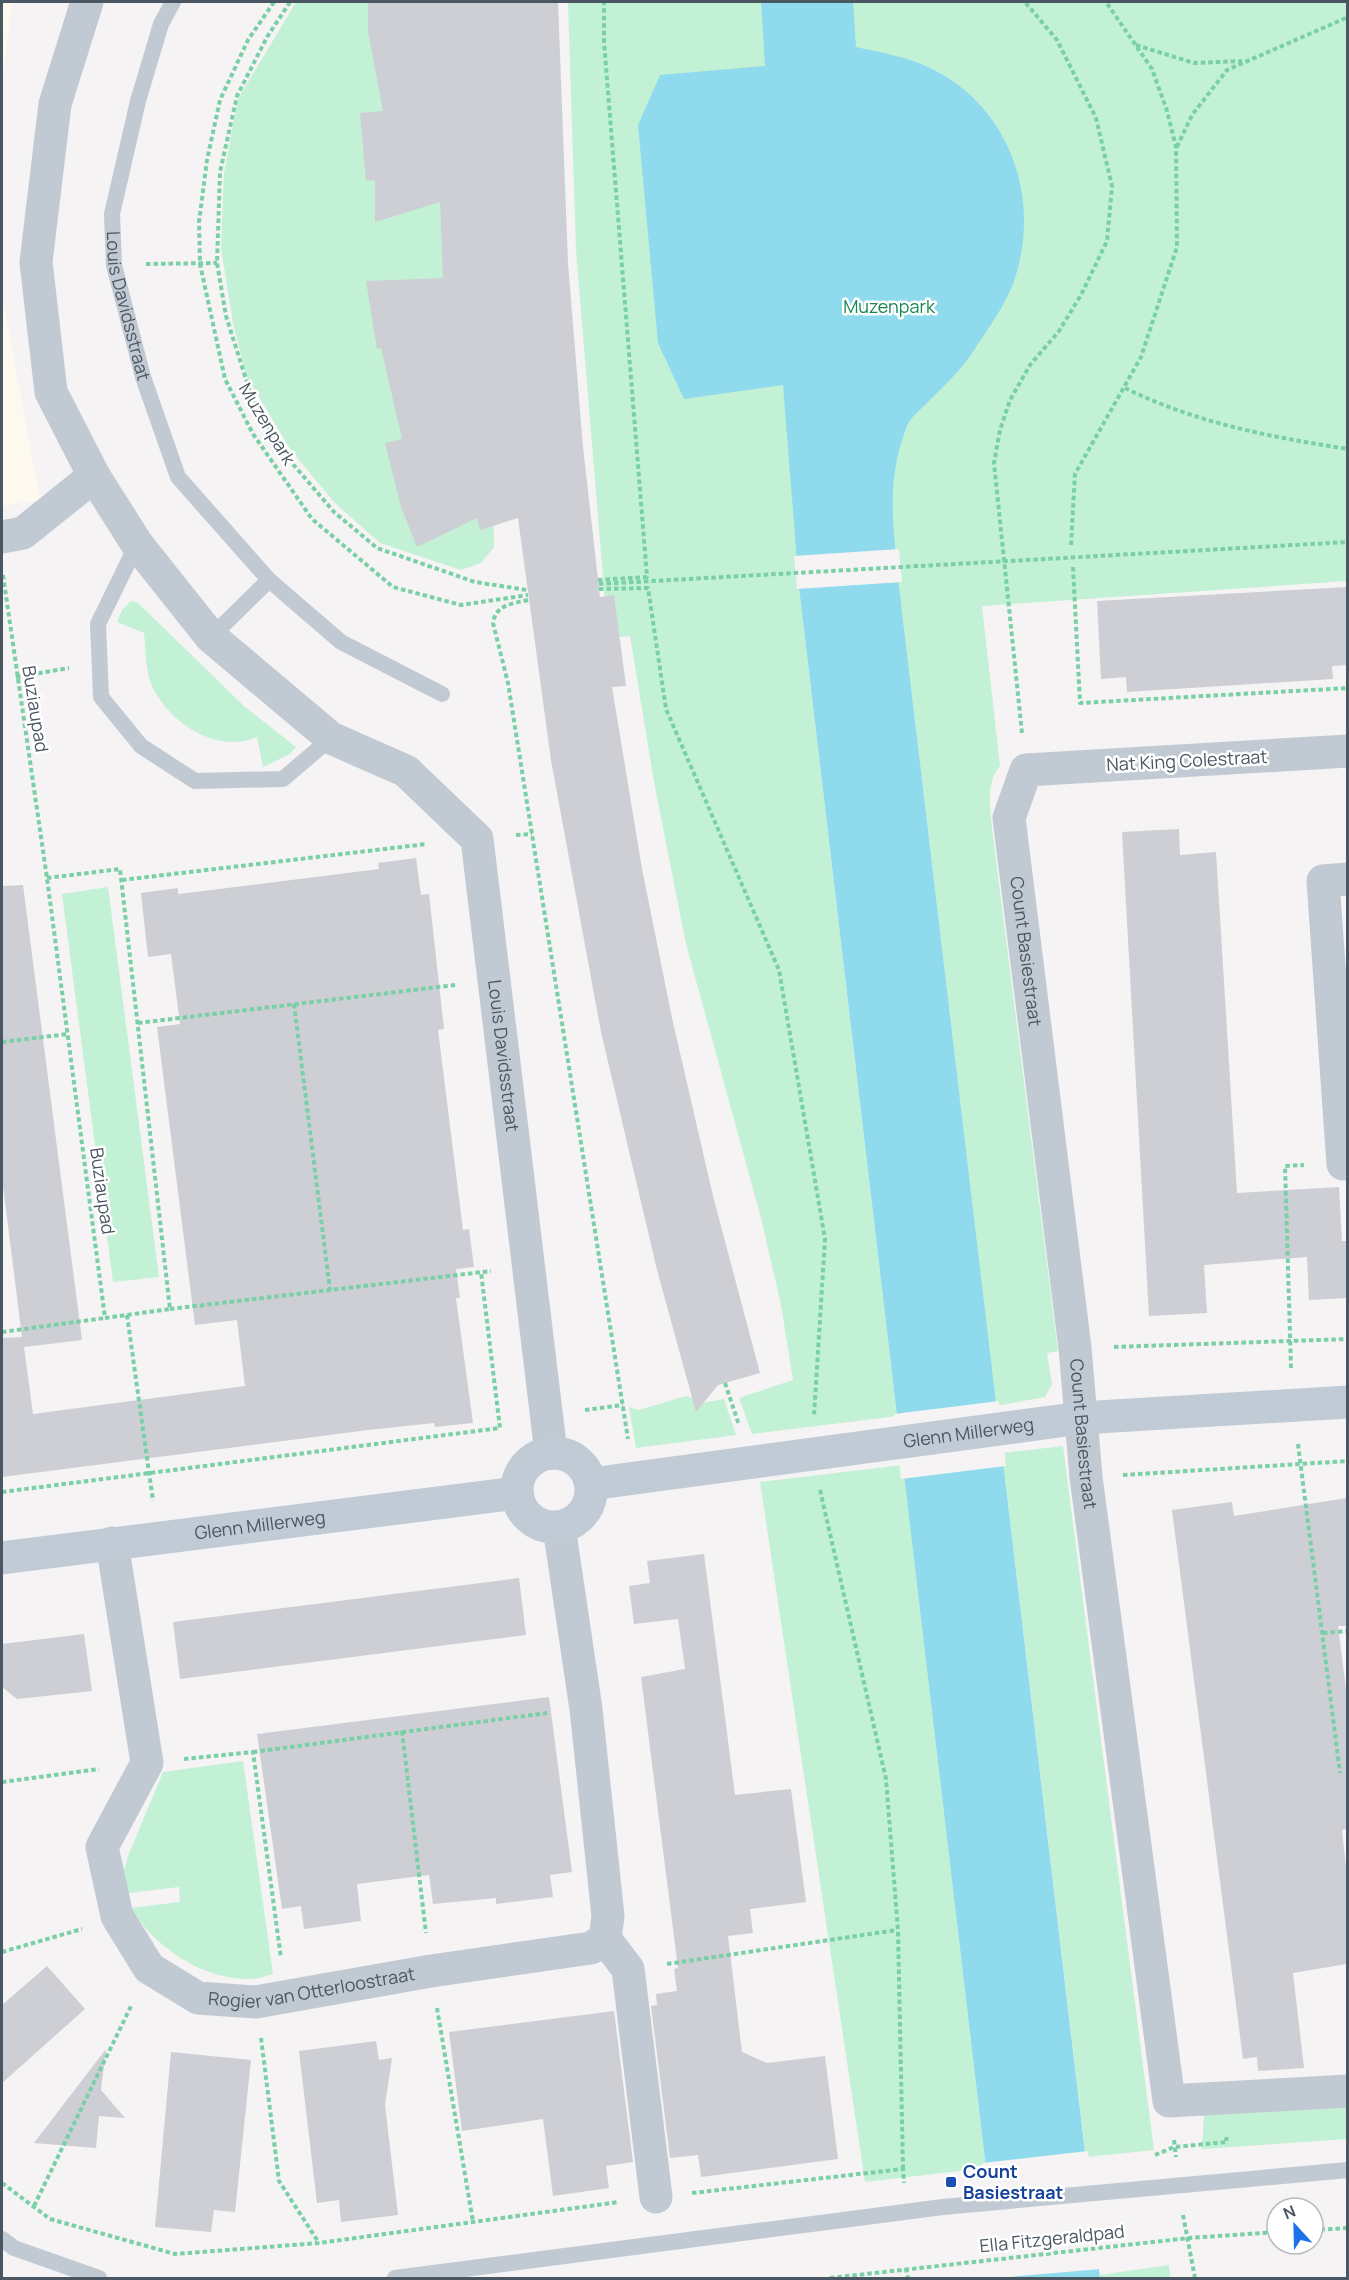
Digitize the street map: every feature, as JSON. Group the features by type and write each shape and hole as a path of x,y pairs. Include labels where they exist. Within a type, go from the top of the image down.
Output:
{"street":[{"name":"Louis Davidsstraat","path":"87,2 55,104 36,262 51,392 94,476 137,544 211,637 331,738 406,771 477,839 551,1453"},
{"path":"2,537 23,533 94,476"},
{"name":"Nat King Colestraat","path":"1026,770 1347,751"},
{"name":"Count Basiestraat","path":"1026,770 1009,818 1074,1348 1086,1477 1169,2101 1347,2091"},
{"path":"1347,879 1323,881 1343,1164 1347,1164"},
{"name":"Glenn Millerweg","path":"591,1484 1081,1418 1347,1402"},
{"path":"551,1453 576,1460 583,1467 591,1484 591,1499 584,1512 572,1522 558,1527 544,1526 531,1519 521,1507 517,1493 519,1479 526,1466 537,1457 551,1453"},
{"name":"Glenn Millerweg","path":"2,1558 517,1493"},
{"path":"558,1527 586,1708 608,1916 605,1939 628,1969 656,2197"},
{"path":"112,1543 147,1763"},
{"name":"Rogier van Otterloostraat","path":"147,1763 102,1846 117,1916 149,1968 198,1998 271,2000 430,1971 591,1948 605,1939"}],"lane":[{"name":"Louis Davidsstraat","path":"173,2 161,24 138,101 112,214 114,265 142,377 178,477 269,580 341,642 442,694"},
{"path":"137,544 98,624 101,697 141,747 195,781 283,779 331,738"},
{"path":"211,637 269,580"},
{"path":"395,2278 944,2207 1347,2170"},
{"path":"2,2239 14,2248 99,2278"}],"path":[{"name":"Muzenpark","path":"274,2 248,40 220,100 207,160 199,222 200,264 225,379 253,434 312,519 393,587 461,605 528,595"},
{"path":"290,2 267,37 237,96 220,172 217,263 226,316 251,394 280,449 334,512 377,548 476,582 528,595"},
{"path":"599,584 646,578 606,66 604,2"},
{"path":"1025,2 1057,40 1096,118 1112,186 1107,241 1065,322 1030,364 1015,391 1000,430 994,463 1026,770"},
{"path":"1071,545 1075,474 1125,388 1140,357 1177,247 1176,147 1152,69 1106,2"},
{"path":"1176,147 1192,115 1227,70 1347,17"},
{"path":"1136,45 1194,63 1246,60"},
{"path":"200,264 217,263"},
{"path":"1125,388 1163,407 1260,435 1347,448"},
{"path":"599,584 1347,542"},
{"name":"Buziaupad","path":"2,565 4,612 47,878 105,1318"},
{"path":"1072,567 1080,703 1347,688"},
{"path":"599,584 648,588 666,708 779,970 825,1239 812,1454 886,1779 898,1930 904,2187"},
{"path":"528,595 499,607 494,614 493,623 508,683 629,1444"},
{"path":"16,677 100,662"},
{"path":"122,880 437,843"},
{"path":"47,878 120,869 170,1309"},
{"path":"453,973 456,996"},
{"path":"138,1023 455,985"},
{"path":"294,1004 330,1290"},
{"path":"2,1042 68,1034"},
{"path":"2,1332 170,1309 492,1271 490,1260"},
{"path":"2,1492 500,1428 481,1272"},
{"path":"127,1315 158,1538"},
{"path":"1074,1348 1347,1339"},
{"path":"725,1383 741,1430"},
{"path":"581,1411 623,1405"},
{"path":"1086,1477 1347,1461"},
{"path":"1323,1633 1347,1631"},
{"path":"2,1782 586,1708"},
{"path":"253,1752 271,2000 279,2181 318,2243"},
{"path":"2,1952 72,1933 117,1916"},
{"path":"628,1969 898,1930"},
{"path":"34,2206 149,1968"},
{"path":"2,2183 50,2218 175,2254 318,2243 656,2197 903,2169"},
{"path":"1325,2229 1347,2228"},
{"name":"Ella Fitzgeraldpad","path":"830,2278 1188,2238 1265,2233"},
{"path":"1188,2238 1195,2278"},
{"path":"906,2268 908,2278"}],"shaded area":[{"path":"2,2 12,2 2,84"},
{"path":"2,293 40,500 2,506"}],"green space":[{"path":"296,2 482,2 494,547 481,563 461,570 380,543 334,502 290,449 246,375 233,323 221,248 224,173 238,99"},
{"name":"Muzenpark","path":"568,2 1347,2 1347,581 982,606 1000,766 995,774 990,793 991,814 1058,1351 1047,1353 1052,1384 1045,1397 996,1406 902,613 803,621 897,1416 752,1434 739,1398 793,1380 781,1305 761,1218 686,944 654,782 630,636 608,638 576,250"},
{"path":"131,601 138,603 245,707 296,747 290,754 263,767 257,737 226,742 211,738 183,724 171,713 150,682 144,633 117,622 122,610"},
{"path":"108,887 159,1277 113,1282 62,894"},
{"path":"686,1396 702,1403 724,1399 736,1435 636,1448 629,1407 639,1410"},
{"path":"1063,1446 1154,2150 1086,2157 1002,1453"},
{"path":"903,1465 986,2168 865,2182 760,1482"},
{"path":"243,1761 273,1974 250,1979 215,1974 166,1948 153,1936 131,1908 180,1902 179,1887 128,1893 124,1871 163,1772"},
{"path":"1347,2104 1347,2139 1202,2149 1204,2114"},
{"path":"1169,2265 1170,2278 1100,2278 1100,2275"}],"water":[{"path":"761,2 853,2 856,47 915,62 934,70 961,87 984,109 1001,134 1014,162 1022,192 1024,222 1021,253 1013,284 996,317 965,363 908,423 896,464 893,519 898,578 1100,2278 999,2278 799,587 783,385 684,399 658,343 638,125 660,75 765,66"}],"pier":[{"path":"899,549 902,582 797,589 794,556"},
{"path":"999,1401 1006,1466 901,1479 894,1414"},
{"path":"1088,2151 1102,2269 996,2278 982,2163"}],"building":[{"path":"368,2 558,2 568,263 583,447 600,597 614,595 626,686 612,687 642,869 672,1018 713,1196 760,1373 718,1385 696,1412 657,1270 601,1032 551,760 518,518 480,530 477,518 417,547 401,507 385,443 402,439 381,348 377,349 366,281 443,278 440,202 375,222 375,180 366,181 360,113 383,111 368,32"},
{"path":"1347,587 1347,665 1332,666 1333,679 1127,692 1126,677 1101,679 1097,601"},
{"path":"1179,829 1180,855 1216,852 1237,1193 1339,1187 1342,1241 1347,1241 1347,1298 1309,1300 1307,1257 1204,1265 1207,1313 1149,1316 1122,832"},
{"path":"416,858 421,895 429,894 444,1029 438,1030 463,1230 469,1229 474,1267 456,1269 460,1298 456,1298 473,1423 435,1427 434,1423 368,1430 2,1477 2,1338 22,1337 2,1178 2,886 23,885 82,1340 24,1347 33,1414 245,1386 237,1320 195,1325 157,1027 180,1024 171,954 148,957 141,893 178,888 178,894 379,869 378,863"},
{"path":"1347,1498 1347,1626 1338,1626 1347,1697 1347,1829 1342,1830 1347,1877 1347,1964 1293,1973 1304,2068 1258,2071 1257,2057 1243,2059 1172,1510 1232,1502 1234,1516"},
{"path":"704,1554 735,1795 791,1789 806,1902 750,1909 753,1933 728,1936 742,2052 767,2063 825,2056 838,2159 701,2177 698,2155 670,2158 651,2006 657,2005 656,1994 677,1991 674,1969 678,1968 641,1677 685,1669 678,1619 634,1624 629,1586 650,1583 647,1561"},
{"path":"519,1578 526,1635 180,1679 173,1622"},
{"path":"84,1634 92,1691 17,1699 2,1687 2,1644"},
{"path":"549,1697 572,1872 550,1875 553,1897 496,1904 496,1898 433,1904 429,1875 357,1884 361,1921 304,1929 301,1906 282,1909 257,1734"},
{"path":"47,1966 85,2009 2,2083 2,2005"},
{"path":"614,2011 633,2162 606,2166 609,2188 553,2196 543,2119 462,2131 449,2032"},
{"path":"376,2041 379,2060 392,2058 385,2105 398,2215 341,2222 339,2200 317,2203 299,2051"},
{"path":"106,2049 101,2090 125,2118 99,2116 96,2148 34,2143"},
{"path":"171,2052 251,2060 235,2212 214,2210 211,2232 155,2227"}],"place":[{"name":"Count Basiestraat","path":"951,2182"}]}
